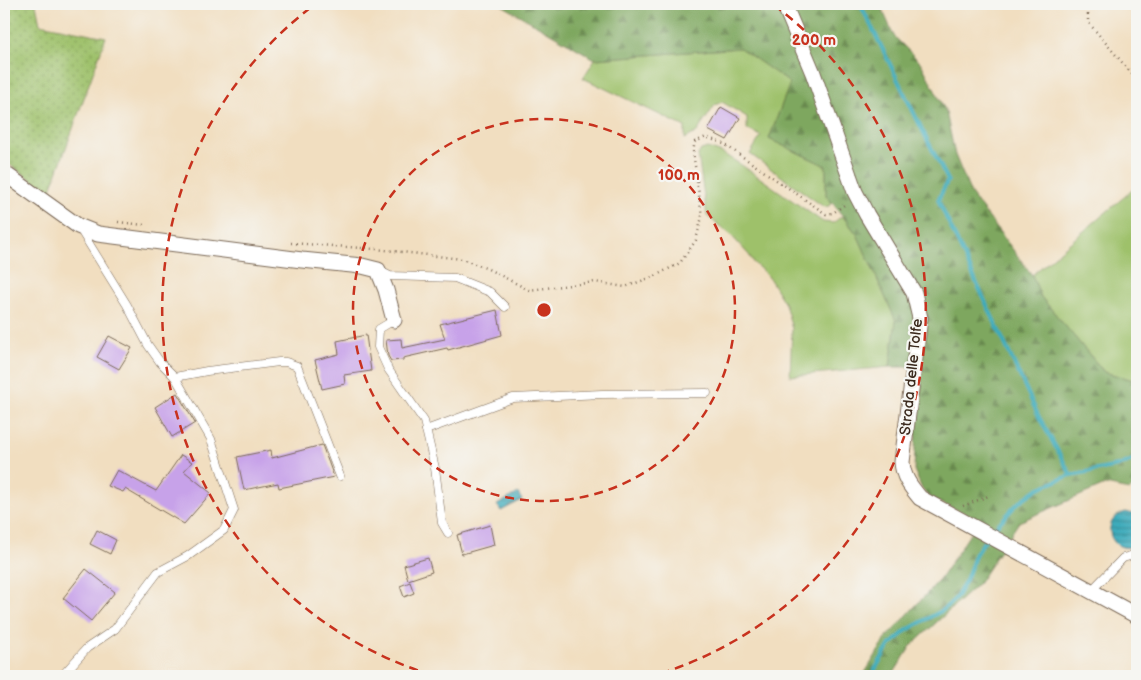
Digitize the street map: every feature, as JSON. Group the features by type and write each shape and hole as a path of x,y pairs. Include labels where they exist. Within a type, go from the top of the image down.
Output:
{"street":[{"name":"Strada delle Tolfe","path":"784,4 813,73 855,192 866,215 914,294 920,318 902,462 903,472 908,484 920,498 1137,616"},
{"path":"4,173 78,226 98,234 362,266 378,270 386,290 394,320"}],"lane":[{"path":"4,141 4,148"},
{"path":"62,676 87,648 115,628 158,572 188,556 224,530 234,510 211,439 175,377 160,362 148,345 127,305 78,226"},
{"path":"378,270 390,276 455,278 490,292 505,307"},
{"path":"394,320 378,329 378,347 388,369 424,421 435,468 442,523 448,533"},
{"path":"175,377 279,362 290,362 297,366 340,476"},
{"path":"426,430 513,398 602,394 707,393"},
{"path":"1091,591 1123,558 1137,554"}],"path":[{"path":"1088,4 1088,22 1137,80"},
{"path":"290,243 376,249 462,259 488,269 529,290 595,282 625,287 655,276 680,263 696,240 702,217 693,151 695,142 701,138 706,137 724,144 826,214 833,213 844,205 855,192"},
{"path":"114,222 122,221 150,226"},
{"path":"948,514 991,494"}],"green space":[{"path":"4,4 36,4 40,24 106,37 50,192 4,161"},
{"path":"500,4 880,4 894,36 921,63 946,112 955,155 971,194 1032,275 1041,297 1104,372 1137,381 1137,485 1129,490 1105,485 1019,522 978,584 911,646 892,676 863,676 887,637 940,579 980,519 930,499 922,489 914,470 919,367 890,367 896,321 857,234 826,195 826,166 769,139 790,83 740,48 595,59"},
{"path":"740,48 790,83 769,139 826,166 826,195 832,203 829,206 824,207 750,154 761,136 747,129 747,117 722,102 715,105 697,132 685,139 685,127 583,78 595,59"},
{"path":"708,148 722,153 743,166 823,222 833,223 842,216 857,234 896,321 890,367 790,376 792,328 785,304 768,276 755,264 730,234 707,216 698,155 701,150"},
{"path":"1137,186 1137,381 1104,372 1041,297 1032,275"}],"water":[{"path":"518,493 522,500 501,511 497,505"},
{"path":"1126,512 1137,515 1137,545 1128,548 1114,542 1110,529 1112,522 1117,516"}],"building":[{"path":"721,107 740,118 727,140 708,130"},
{"path":"497,310 502,335 448,350 447,348 403,358 403,360 391,361 388,356 386,340 401,339 402,348 445,339 440,324"},
{"path":"366,335 371,371 344,375 345,384 322,389 315,360 339,354 337,341"},
{"path":"109,336 132,348 119,369 97,357"},
{"path":"177,393 195,423 172,437 155,407"},
{"path":"322,445 334,477 279,488 278,483 244,490 237,457 271,450 272,458"},
{"path":"181,455 192,462 184,471 211,493 184,524 125,489 123,492 108,486 117,470 156,491"},
{"path":"490,525 494,545 462,554 457,535"},
{"path":"97,530 116,540 110,554 90,544"},
{"path":"428,558 432,572 408,580 404,565"},
{"path":"86,569 115,592 91,621 63,598"},
{"path":"410,582 414,593 404,597 400,586"}],"waterway":[{"path":"860,4 948,180 938,200 1039,417 1071,475"},
{"path":"990,533 1019,502 1037,489 1071,475 1118,466 1137,458"},
{"path":"871,676 889,646 907,630 943,610 956,598 966,580 976,553 986,539"}]}
